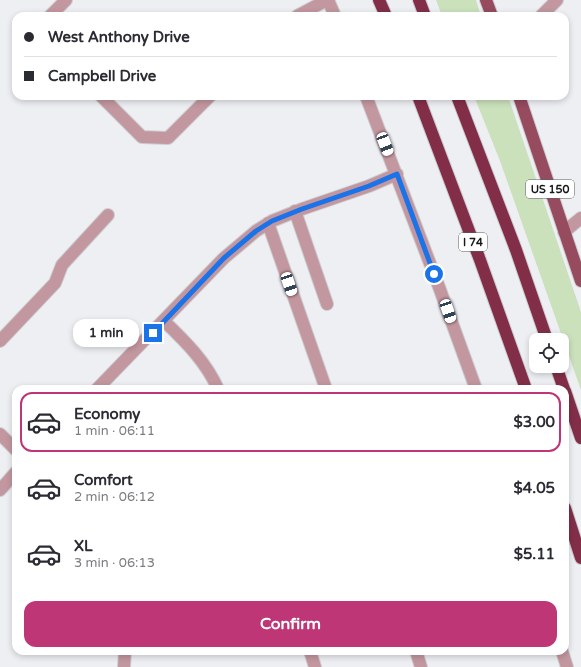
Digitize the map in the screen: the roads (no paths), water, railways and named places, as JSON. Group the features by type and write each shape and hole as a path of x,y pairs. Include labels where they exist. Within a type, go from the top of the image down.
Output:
{"highway":[{"path":"379,0 384,12"},
{"path":"419,0 424,12"},
{"name":"I 74","path":"420,100 480,260 525,385"},
{"path":"459,100 516,250 545,333"},
{"path":"559,373 563,385"},
{"path":"569,402 581,438"},
{"path":"569,520 581,558"}],"main road":[{"path":"486,0 490,12"},
{"name":"US 150","path":"520,100 581,281"}],"street":[{"path":"54,12 66,0"},
{"path":"305,12 328,0 333,12"},
{"path":"545,12 557,0"},
{"path":"105,100 142,137 168,138 206,100"},
{"path":"368,100 397,174 475,385"},
{"path":"101,385 224,258 256,231 268,223 295,212 369,186 397,174"},
{"path":"295,212 327,304"},
{"path":"0,341 55,283 62,265 108,214"},
{"path":"564,232 581,218"},
{"path":"268,223 325,385"},
{"path":"164,321 201,359 216,385"},
{"path":"0,434 12,446"},
{"path":"0,490 12,476"},
{"path":"124,667 125,655"},
{"path":"311,655 315,667"},
{"path":"418,655 422,667"},
{"path":"563,655 567,667"}]}
